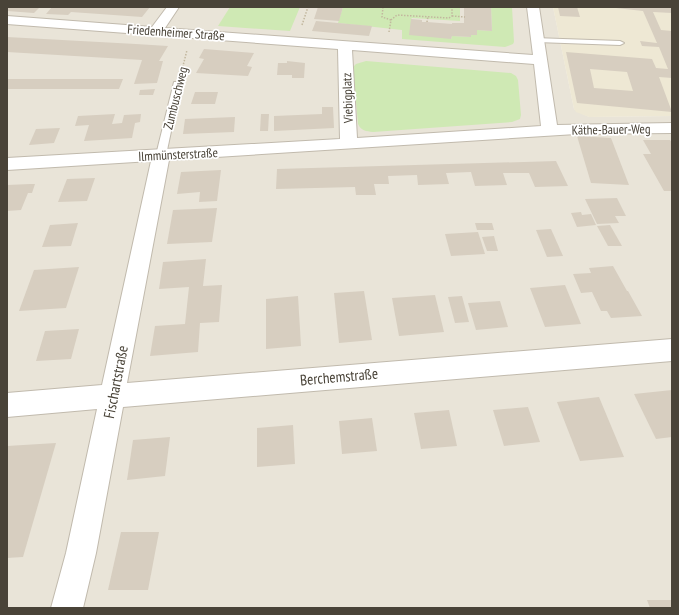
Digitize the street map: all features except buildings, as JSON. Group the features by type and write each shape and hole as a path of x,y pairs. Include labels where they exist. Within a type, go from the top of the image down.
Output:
{"street":[{"path":"156,31 173,7"},
{"path":"533,7 550,131"},
{"name":"Friedenheimer Straße","path":"7,20 345,45"},
{"path":"345,45 540,60"},
{"name":"Viebigplatz","path":"345,45 349,144 550,131"},
{"name":"Käthe-Bauer-Weg","path":"550,131 599,128 672,128"},
{"name":"Ilmmünsterstraße","path":"7,164 349,144"},
{"name":"Fischartstraße","path":"68,608 81,552 161,155"},
{"name":"Berchemstraße","path":"7,406 672,350"}],"lane":[{"path":"537,40 620,43"},
{"name":"Zumbuschweg","path":"161,155 178,84"}],"path":[{"path":"302,26 308,7"},
{"path":"383,7 382,17 390,20"},
{"path":"452,7 452,16"},
{"path":"388,38 390,20 398,15 449,18 452,16 465,17"},
{"path":"427,22 428,16"},
{"name":"Zumbuschweg","path":"178,84 188,48"}],"shaded area":[{"path":"7,7 553,7 574,109 589,117 672,116 672,608 7,608"},
{"path":"553,7 672,7 672,116 589,117 576,112 574,109"}],"green space":[{"path":"230,7 300,7 290,31 218,26"},
{"path":"343,7 460,7 460,21 411,19 451,39 452,36 471,37 471,35 477,30 492,31 491,7 512,7 514,42 513,44 505,47 402,39 402,30 338,23"},
{"path":"366,61 511,73 516,76 518,80 521,115 520,119 512,122 373,132 364,130 358,124 353,67 356,64"}]}
